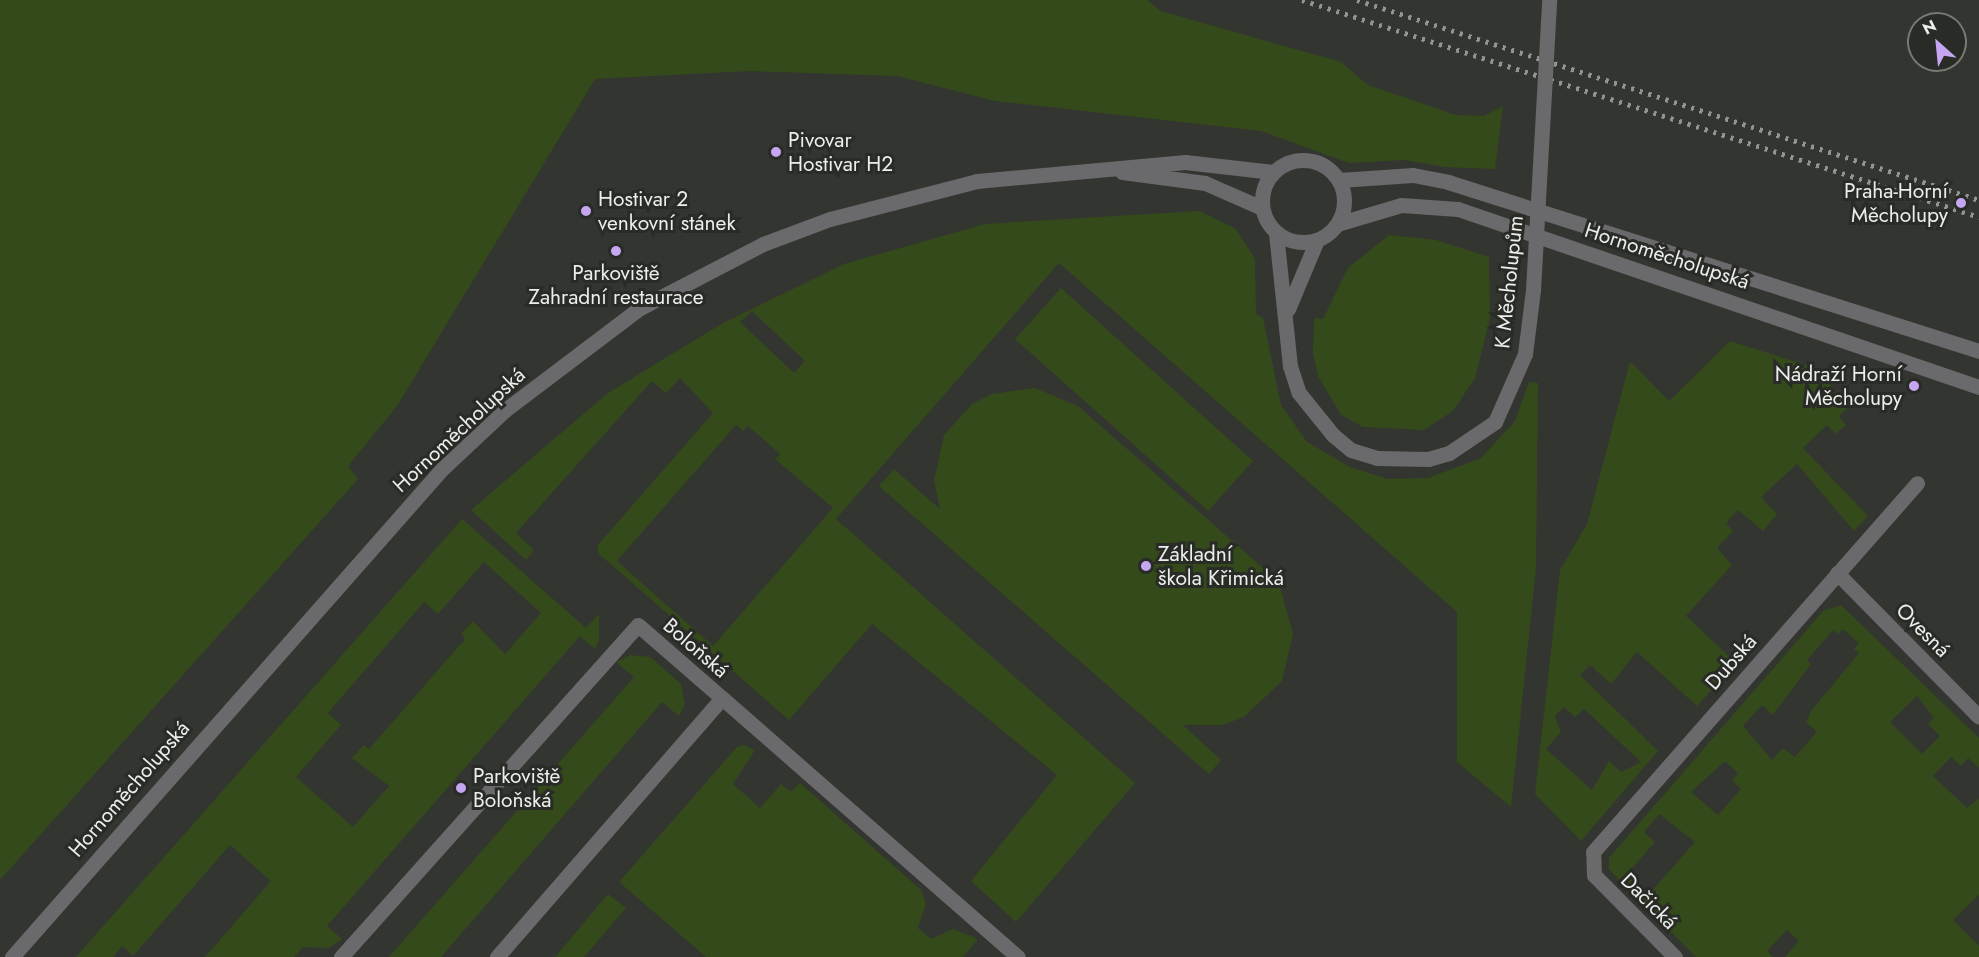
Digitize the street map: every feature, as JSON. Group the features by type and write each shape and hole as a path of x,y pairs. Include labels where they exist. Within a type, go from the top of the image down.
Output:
{"street":[{"name":"K Měcholupům","path":"1276,232 1288,309 1290,366 1311,414 1352,450 1377,458 1428,459 1471,442 1495,422 1509,400 1525,354 1533,290 1549,0"},
{"name":"Hornoměcholupská","path":"12,957 363,553 482,432 596,337 678,285 830,219 977,181 1086,167 1185,162 1273,172 1308,160 1339,180 1413,175 1448,182 1979,351"},
{"name":"Hornoměcholupská","path":"1086,167 1205,183 1262,208"},
{"path":"1273,172 1264,189 1262,208 1276,232 1295,242 1317,240"},
{"path":"1337,224 1344,202 1339,180"},
{"name":"Hornoměcholupská","path":"1317,240 1337,224 1401,205 1458,209 1979,387"},
{"name":"K Měcholupům","path":"1288,309 1317,240"},
{"name":"Dubská","path":"1594,875 1593,852 1917,483"},
{"name":"Ovesná","path":"1837,573 1979,717"},
{"name":"Boloňská","path":"341,957 638,625 722,698 496,957"},
{"path":"722,698 1018,957"},
{"name":"Dačická","path":"1594,875 1675,957"}],"green space":[{"path":"0,0 1147,0 1161,11 1341,62 1368,85 1456,115 1484,116 1503,106 1495,169 1445,167 1404,160 1349,163 1261,131 995,101 897,76 750,71 595,79 397,406 348,466 358,479 0,880"},
{"path":"1199,211 1236,229 1255,259 1256,314 1263,318 1281,405 1307,442 1350,467 1388,479 1428,478 1481,458 1515,421 1529,382 1538,383 1536,568 1511,807 1457,762 1457,612 1059,263 836,519 1135,783 1016,922 971,881 1057,775 872,624 789,720 599,554 597,546 713,413 680,378 666,393 652,381 516,533 534,550 526,560 471,510 608,393 723,323 844,264 985,224","holes":["752,311 805,361 794,373 740,322","736,425 743,431 748,426 780,454 775,459 833,508 713,646 617,561"]},
{"path":"1389,235 1436,240 1489,257 1490,319 1475,378 1453,411 1424,430 1363,427 1341,415 1318,376 1313,354 1314,318 1323,319 1348,268"},
{"path":"1061,288 1253,461 1208,511 1015,339"},
{"path":"1730,341 1812,367 1850,405 1839,417 1846,425 1835,434 1827,425 1803,448 1868,516 1854,531 1797,464 1761,497 1777,514 1763,531 1738,510 1726,523 1733,531 1717,548 1732,565 1686,616 1736,663 1697,706 1637,652 1611,684 1590,665 1580,675 1658,751 1581,841 1535,794 1560,570 1587,524 1630,361 1669,401","holes":["1564,707 1575,717 1584,709 1641,762 1621,772 1609,761 1592,790 1546,749 1561,732 1555,716"]},
{"path":"1035,388 1078,406 1262,567 1281,590 1293,634 1282,681 1244,717 1223,725 1183,725 1221,760 1209,774 879,486 894,469 940,509 934,481 944,435 972,404 992,394"},
{"path":"462,519 586,628 599,614 599,641 595,649 580,636 327,926 342,939 329,948 303,947 294,957 205,957 271,881 230,845 133,956 122,946 113,957 76,957","holes":["484,562 541,613 505,654 473,621 461,634 465,639 369,749 364,745 352,758 389,786 353,827 296,777 341,725 328,713 424,602 438,614"]},
{"path":"1841,605 1979,738 1979,768 1968,758 1961,766 1951,757 1933,776 1967,808 1979,799 1979,895 1953,920 1979,946 1979,957 1785,957 1799,941 1787,930 1767,951 1773,957 1696,957 1609,869 1609,858 1823,611","holes":["1843,629 1859,643 1854,649 1859,653 1811,711 1806,722 1817,732 1795,757 1783,748 1772,760 1743,726 1762,705 1773,715 1811,664 1807,660 1833,630 1838,634","1917,696 1934,718 1928,724 1940,736 1922,754 1890,722","1725,761 1738,773 1732,781 1741,789 1718,815 1691,792","1659,814 1695,842 1649,894 1627,874 1655,842 1644,832"]},
{"path":"630,655 650,657 681,684 685,704 679,716 662,702 441,957 389,957 634,677 616,662"},
{"path":"744,745 755,750 733,784 760,808 781,784 791,792 800,783 921,890 926,904 918,928 931,939 953,929 978,939 963,957 706,957 619,882 737,747"},
{"path":"608,894 626,908 584,957 555,957"}],"railway":[{"path":"1302,0 1979,217"},
{"path":"1357,0 1979,200"}],"place":[{"name":"Pivovar Hostivar H2","path":"776,152"},
{"name":"Praha-Horní Měcholupy","path":"1961,203"},
{"name":"Hostivar 2 venkovní stánek","path":"586,211"},
{"name":"Parkoviště Zahradní restaurace","path":"616,251"},
{"name":"Nádraží Horní Měcholupy","path":"1914,386"},
{"name":"Základní škola Křimická","path":"1146,566"},
{"name":"Parkoviště Boloňská","path":"461,788"}]}
